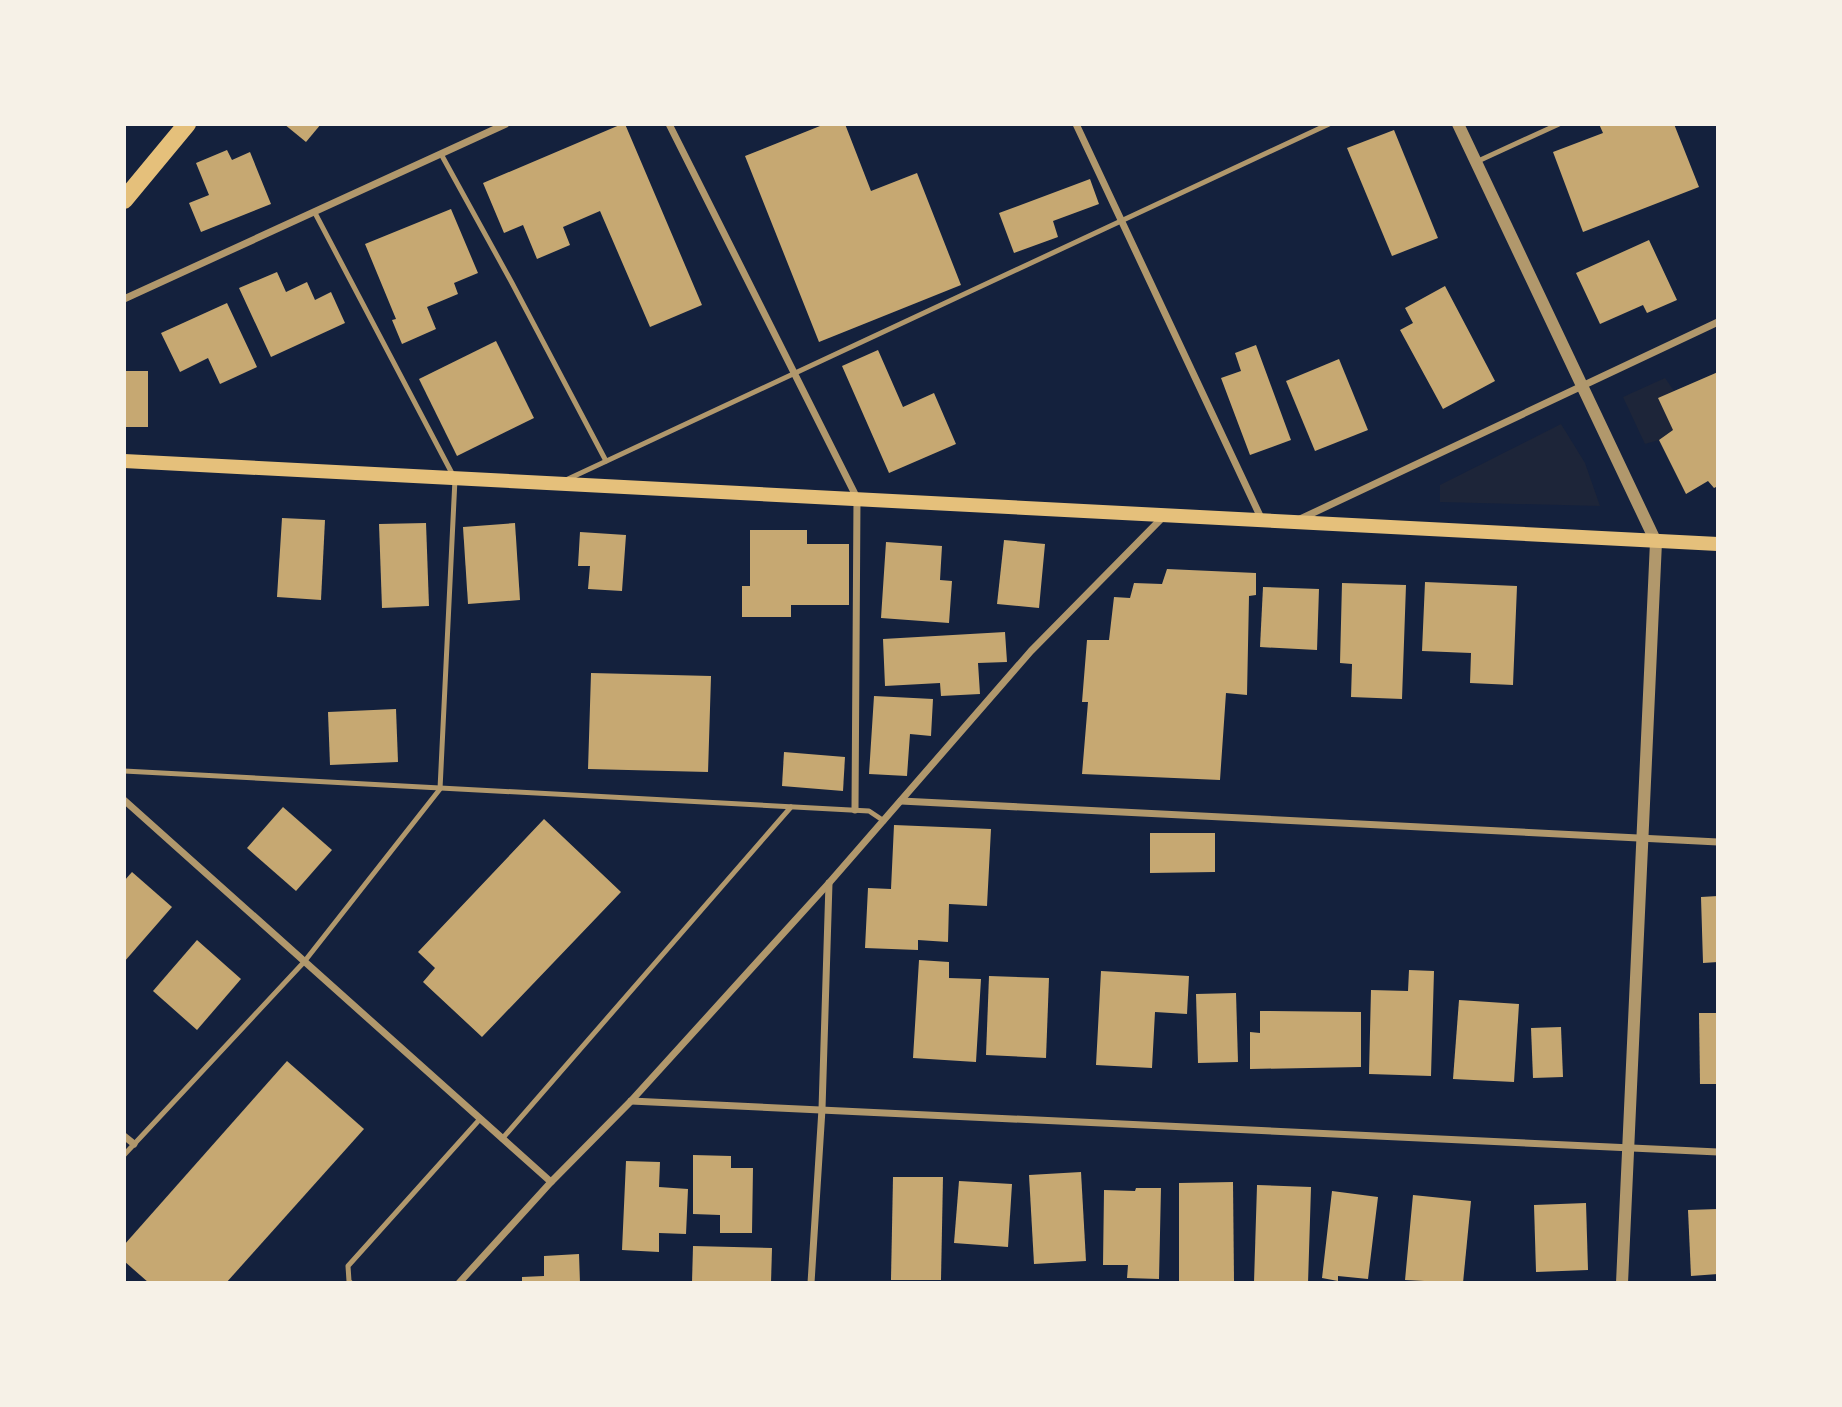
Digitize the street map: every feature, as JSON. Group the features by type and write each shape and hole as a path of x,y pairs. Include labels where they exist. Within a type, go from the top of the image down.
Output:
{"main road":[{"path":"124,200 187,124"},
{"path":"124,461 1718,544"}],"street":[{"path":"124,299 506,124"},
{"path":"669,124 857,498 855,810"},
{"path":"1076,124 1263,521"},
{"path":"1458,124 1656,542 1622,1283"},
{"path":"1294,522 1718,322"},
{"path":"458,1283 551,1182 631,1101 829,883 1031,651 1164,516"},
{"path":"124,800 551,1182"},
{"path":"901,801 1718,842"},
{"path":"811,1283 822,1109 829,883"},
{"path":"631,1101 1718,1152"},
{"path":"124,1136 134,1144"}],"lane":[{"path":"558,484 1329,124"},
{"path":"1476,162 1559,124"},
{"path":"441,154 606,461"},
{"path":"124,1155 303,962 440,789 455,479 314,213"},
{"path":"124,771 855,810 869,811 884,821"},
{"path":"502,1139 791,807"},
{"path":"351,1283 348,1266 481,1119"}],"shaded area":[{"path":"1665,378 1674,391 1658,399 1673,430 1659,440 1645,444 1623,397"},
{"path":"1561,424 1585,463 1600,506 1440,502 1440,485"}],"building":[{"path":"284,124 321,124 306,142"},
{"path":"625,124 702,305 650,327 600,211 563,227 570,245 537,259 523,225 504,233 483,183"},
{"path":"825,124 845,124 871,191 917,173 961,285 819,342 745,156"},
{"path":"1599,124 1674,124 1699,187 1583,232 1553,152 1603,133"},
{"path":"1394,130 1438,238 1392,256 1347,148"},
{"path":"227,150 232,160 250,152 271,204 201,232 189,203 209,195 196,163"},
{"path":"1090,179 1099,204 1053,221 1058,237 1014,253 999,213"},
{"path":"451,209 478,273 454,283 458,294 427,307 436,329 402,344 392,320 396,319 365,244"},
{"path":"1649,240 1677,300 1647,313 1643,305 1600,324 1576,273"},
{"path":"277,272 286,292 307,282 315,300 331,292 345,323 271,357 239,288"},
{"path":"1445,286 1495,381 1443,409 1400,330 1413,323 1405,308"},
{"path":"227,303 257,367 220,384 208,358 180,372 161,333"},
{"path":"496,341 534,418 457,456 419,379"},
{"path":"1256,345 1291,440 1250,455 1221,378 1241,371 1235,353"},
{"path":"878,350 903,407 934,393 956,444 889,473 842,366"},
{"path":"1339,359 1368,430 1315,451 1286,381"},
{"path":"124,371 148,371 148,427 124,427"},
{"path":"1718,372 1718,486 1714,488 1708,481 1686,494 1659,440 1673,430 1658,398"},
{"path":"282,518 325,520 321,600 277,597"},
{"path":"426,523 429,606 382,608 379,524"},
{"path":"515,523 520,600 468,604 463,527"},
{"path":"750,530 807,530 807,544 849,544 849,605 791,605 791,617 742,617 742,586 750,586"},
{"path":"580,532 626,535 622,591 588,589 590,566 578,566"},
{"path":"1004,540 1045,544 1039,608 997,604"},
{"path":"886,542 942,546 940,580 952,581 949,623 881,618"},
{"path":"1167,569 1256,573 1256,595 1249,596 1247,695 1226,693 1220,780 1082,774 1088,702 1082,702 1087,640 1109,640 1114,597 1130,598 1134,583 1162,584"},
{"path":"1425,582 1517,586 1513,685 1470,683 1471,653 1422,651"},
{"path":"1342,583 1406,585 1402,699 1351,697 1352,664 1340,663"},
{"path":"1263,587 1319,589 1317,650 1260,647"},
{"path":"1005,632 1007,662 978,663 980,694 941,696 940,683 885,686 883,639"},
{"path":"591,673 711,676 708,772 588,769"},
{"path":"874,696 933,699 931,736 910,734 907,776 869,774"},
{"path":"396,709 398,762 330,765 328,712"},
{"path":"784,752 845,757 843,791 782,786"},
{"path":"283,807 332,850 296,891 247,848"},
{"path":"544,819 621,892 482,1037 423,982 435,968 418,952"},
{"path":"894,825 991,829 987,906 949,904 948,942 918,940 918,950 865,948 868,888 891,889"},
{"path":"1150,833 1215,833 1215,872 1150,873"},
{"path":"132,872 172,907 124,962 124,881"},
{"path":"1718,896 1718,962 1703,963 1701,897"},
{"path":"197,940 241,979 197,1030 153,991"},
{"path":"919,960 949,962 949,978 981,979 976,1062 913,1058"},
{"path":"1409,970 1434,971 1431,1076 1369,1074 1371,990 1408,991"},
{"path":"1101,971 1189,976 1187,1014 1155,1012 1152,1068 1096,1065"},
{"path":"989,976 1049,978 1046,1058 986,1055"},
{"path":"1236,993 1238,1062 1198,1063 1196,994"},
{"path":"1459,1000 1519,1004 1514,1082 1453,1079"},
{"path":"1260,1011 1361,1012 1361,1067 1250,1069 1250,1032 1260,1033"},
{"path":"1699,1013 1718,1013 1718,1084 1700,1084"},
{"path":"1561,1027 1563,1077 1533,1078 1531,1028"},
{"path":"287,1061 364,1129 226,1283 149,1283 124,1261 124,1245"},
{"path":"693,1155 731,1156 731,1168 753,1168 752,1233 720,1233 720,1215 693,1214"},
{"path":"626,1161 660,1162 659,1187 688,1189 686,1234 659,1233 659,1252 622,1250"},
{"path":"1081,1172 1086,1261 1034,1264 1029,1175"},
{"path":"893,1177 943,1177 941,1280 891,1280"},
{"path":"959,1181 1012,1184 1008,1247 954,1243"},
{"path":"1233,1182 1234,1281 1179,1281 1179,1183"},
{"path":"1257,1185 1311,1187 1308,1283 1254,1283"},
{"path":"1136,1188 1161,1188 1159,1279 1127,1278 1128,1265 1103,1265 1104,1190 1135,1191"},
{"path":"1332,1191 1378,1197 1368,1279 1338,1276 1338,1281 1322,1278"},
{"path":"1413,1195 1471,1201 1463,1283 1405,1280"},
{"path":"1586,1203 1588,1270 1536,1272 1534,1205"},
{"path":"1718,1209 1718,1274 1691,1276 1688,1210"},
{"path":"693,1246 772,1248 771,1283 692,1283"},
{"path":"579,1254 580,1283 522,1283 522,1277 544,1276 544,1256"}]}
